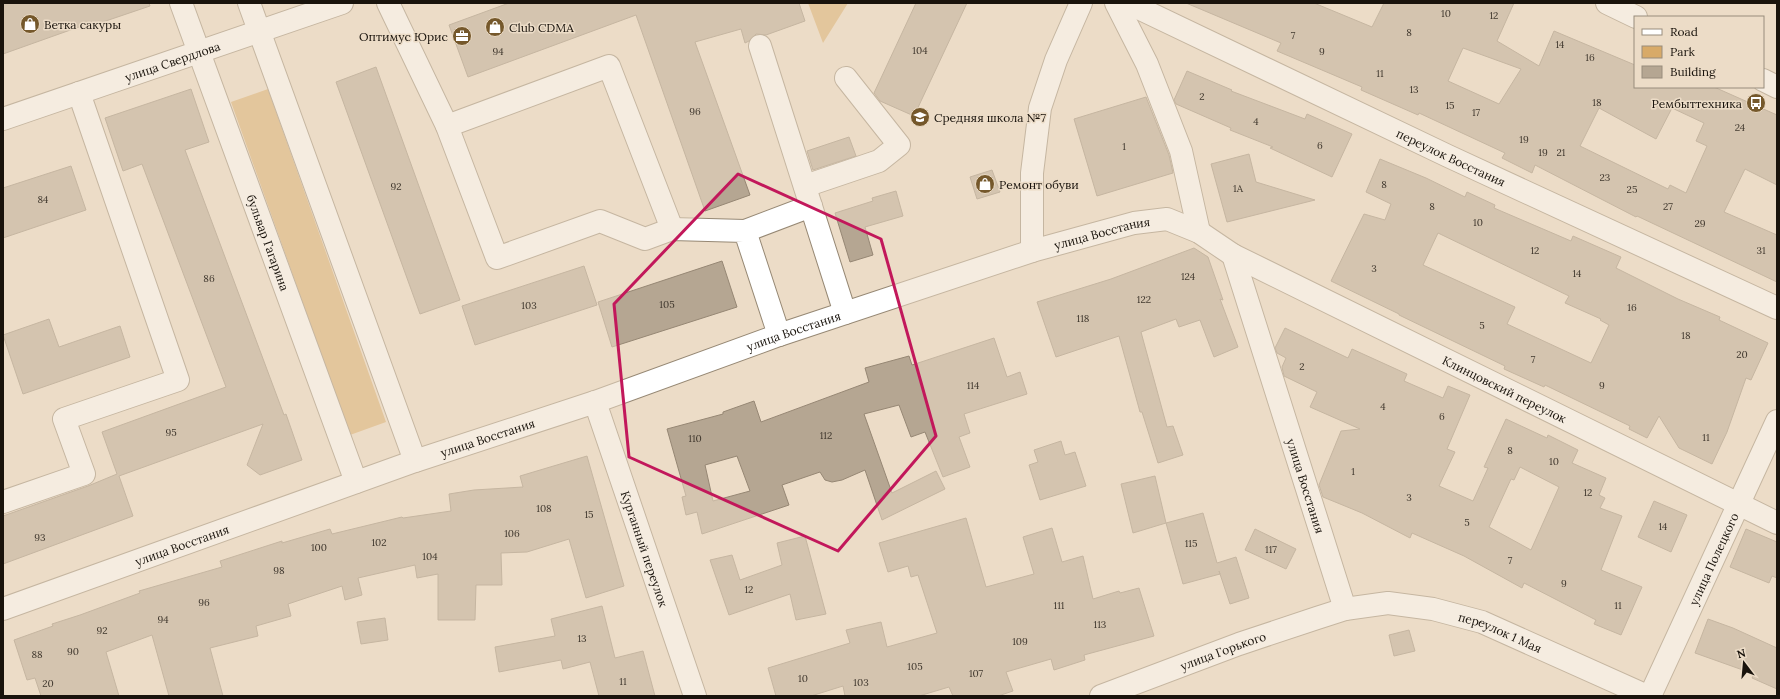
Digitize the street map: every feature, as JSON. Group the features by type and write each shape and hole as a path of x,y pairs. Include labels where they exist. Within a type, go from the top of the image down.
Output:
{"street":[{"name":"бульвар Гагарина","path":"181,3 356,482"},
{"path":"249,3 415,460"},
{"name":"улица Свердлова","path":"3,119 259,30 342,3"},
{"path":"388,3 448,126 497,258 600,221 646,239 672,229 744,231 808,196 879,161 898,145 846,78"},
{"path":"1032,250 1032,173 1040,108 1056,60 1081,3"},
{"path":"1116,3 1147,64 1181,150 1199,232"},
{"name":"переулок Восстания","path":"1128,3 1448,156 1777,308"},
{"path":"1607,3 1634,16"},
{"path":"760,46 845,313"},
{"path":"448,126 609,66 672,229"},
{"path":"1764,80 1777,87"},
{"path":"3,502 84,474 64,419 178,380 79,93"},
{"name":"улица Восстания","path":"3,609 415,460 595,402 778,335 1032,250 1134,223 1167,219 1199,232 1233,255 1345,609"},
{"path":"744,231 778,335"},
{"name":"Клинцовский переулок","path":"1233,255 1777,524"},
{"name":"Курганный переулок","path":"595,402 695,696"},
{"name":"улица Полецкого","path":"1648,696 1777,421"},
{"name":"переулок 1 Мая","path":"1345,609 1388,603 1433,609 1482,622 1648,696"},
{"name":"улица Горького","path":"1101,696 1239,644 1345,609"}],"highlighted area":[{"path":"738,174 881,239 936,436 838,551 629,457 614,304"}],"green space":[{"path":"808,3 848,3 823,43"},
{"path":"268,89 386,422 350,435 231,102"}],"building":[{"path":"3,3 149,3 150,6 91,26 90,23 3,54"},
{"path":"509,3 799,3 805,21 766,35 756,34 745,43 741,29 695,42 750,195 705,211 636,15 468,77 449,25"},
{"path":"916,3 967,3 914,116 880,101 874,93"},
{"path":"1186,3 1314,3 1372,27 1384,3 1514,3 1497,41 1539,66 1554,31 1634,65 1634,88 1716,88 1777,115 1777,185 1745,169 1724,212 1777,235 1777,282 1637,216 1636,217 1535,165 1532,173 1502,158 1505,153 1419,113 1418,115 1361,90 1362,87 1277,51 1281,43","holes":["1463,48 1521,69 1499,104 1448,81","1599,108 1656,139 1672,108 1704,123 1696,141 1707,146 1686,193 1670,185 1668,189 1580,146"]},
{"path":"376,67 460,300 420,314 336,82"},
{"path":"1187,71 1232,90 1231,91 1305,119 1307,114 1352,134 1332,177 1270,148 1273,147 1230,130 1231,128 1176,104 1174,100"},
{"path":"191,89 209,142 185,150 284,415 286,414 302,460 260,475 247,465 263,424 119,476 133,516 3,564 3,516 88,486 117,474 102,432 226,387 142,164 123,171 105,118"},
{"path":"1146,97 1169,155 1173,173 1097,196 1074,119"},
{"path":"849,137 856,156 813,170 807,151"},
{"path":"1249,154 1256,182 1315,200 1227,222 1211,164"},
{"path":"1380,159 1426,178 1465,197 1467,192 1495,205 1494,208 1571,241 1573,236 1621,257 1616,268 1678,299 1720,317 1719,320 1768,343 1751,380 1746,378 1727,432 1712,464 1679,448 1659,416 1647,438 1629,429 1630,426 1545,385 1544,387 1504,369 1505,366 1331,281 1364,214 1385,220 1391,204 1366,192","holes":["1438,233 1569,296 1565,303 1601,319 1600,320 1609,325 1591,363 1507,324 1515,307 1423,265"]},
{"path":"71,166 86,210 3,238 3,188"},
{"name":"Ремонт обуви","path":"992,170 1000,192 977,199 970,177"},
{"path":"896,191 903,216 865,227 873,255 850,262 835,213 873,201 872,198"},
{"path":"1194,248 1208,257 1223,300 1220,299 1238,347 1214,357 1200,320 1179,327 1176,319 1141,332 1167,427 1173,426 1183,455 1158,463 1142,412 1140,412 1119,336 1056,357 1037,302 1111,279"},
{"path":"722,261 737,307 612,347 598,302"},
{"path":"584,266 597,305 475,345 462,306"},
{"path":"49,319 59,347 120,326 130,357 23,394 3,335"},
{"path":"1285,328 1348,358 1352,349 1407,374 1404,381 1443,398 1448,386 1470,395 1447,449 1455,452 1439,486 1473,501 1488,468 1484,467 1506,419 1547,438 1548,435 1578,450 1572,463 1606,478 1599,495 1605,498 1600,508 1622,516 1601,570 1642,587 1621,635 1594,624 1596,620 1524,583 1522,588 1464,556 1412,533 1410,538 1362,513 1323,497 1319,485 1341,431 1360,429 1310,407 1317,392 1284,376 1282,367 1286,358 1277,353 1275,348","holes":["1520,467 1559,487 1531,550 1489,527 1511,479 1514,480"]},
{"path":"994,338 1007,377 1020,372 1027,394 964,414 970,433 959,437 970,467 943,477 925,432 911,437 899,405 864,414 892,493 936,471 945,489 882,520 865,470 842,480 832,482 825,480 820,472 782,485 789,505 702,534 697,512 686,515 682,497 686,496 667,429 723,414 723,412 754,401 761,422 869,382 865,368 909,356 912,365","holes":["737,456 750,491 713,501 705,465"]},
{"path":"1061,441 1065,455 1075,452 1086,486 1040,500 1029,465 1038,462 1034,450"},
{"path":"587,456 624,586 586,598 569,539 527,552 501,553 502,585 476,585 475,620 438,620 438,574 417,578 415,565 358,578 362,595 345,600 342,586 288,604 291,616 256,626 258,636 210,648 223,696 169,696 152,635 106,652 119,696 41,696 35,678 27,680 14,640 53,626 52,624 140,593 139,591 222,567 220,561 282,541 282,543 330,529 332,534 402,517 451,511 449,494 474,490 523,487 520,476"},
{"path":"1155,476 1166,523 1133,533 1121,484"},
{"path":"1654,501 1687,515 1671,552 1638,537"},
{"path":"1203,513 1217,563 1236,557 1249,598 1230,604 1220,574 1183,584 1166,523"},
{"path":"966,518 986,587 1034,574 1023,537 1052,528 1062,562 1083,556 1093,599 1119,591 1120,593 1139,588 1154,636 1084,655 1085,660 1054,670 1051,659 1006,672 1013,691 998,696 953,696 949,687 919,696 845,696 843,686 811,696 776,696 768,668 850,643 846,630 881,622 887,647 937,633 918,575 911,577 908,566 888,572 879,543"},
{"path":"1255,529 1296,549 1286,569 1245,550"},
{"path":"1746,529 1777,542 1777,578 1772,576 1769,583 1730,567"},
{"path":"805,536 826,614 796,620 790,594 729,615 710,560 732,555 740,580 782,565 777,543"},
{"path":"602,606 615,658 643,651 655,696 599,696 590,662 563,669 561,660 499,672 495,647 555,636 551,619"},
{"path":"385,618 388,640 361,644 357,622"},
{"path":"1708,619 1733,628 1777,648 1777,689 1752,678 1754,674 1695,653"},
{"path":"1409,630 1415,651 1394,656 1389,635"}],"place":[{"name":"Ветка сакуры","path":"30,24"},
{"name":"Club CDMA","path":"495,27"},
{"name":"Оптимус Юрис","path":"462,36"},
{"name":"Рембыттехника","path":"1756,103"},
{"name":"Средняя школа №7","path":"920,117"},
{"name":"Ремонт обуви","path":"985,184"}]}
